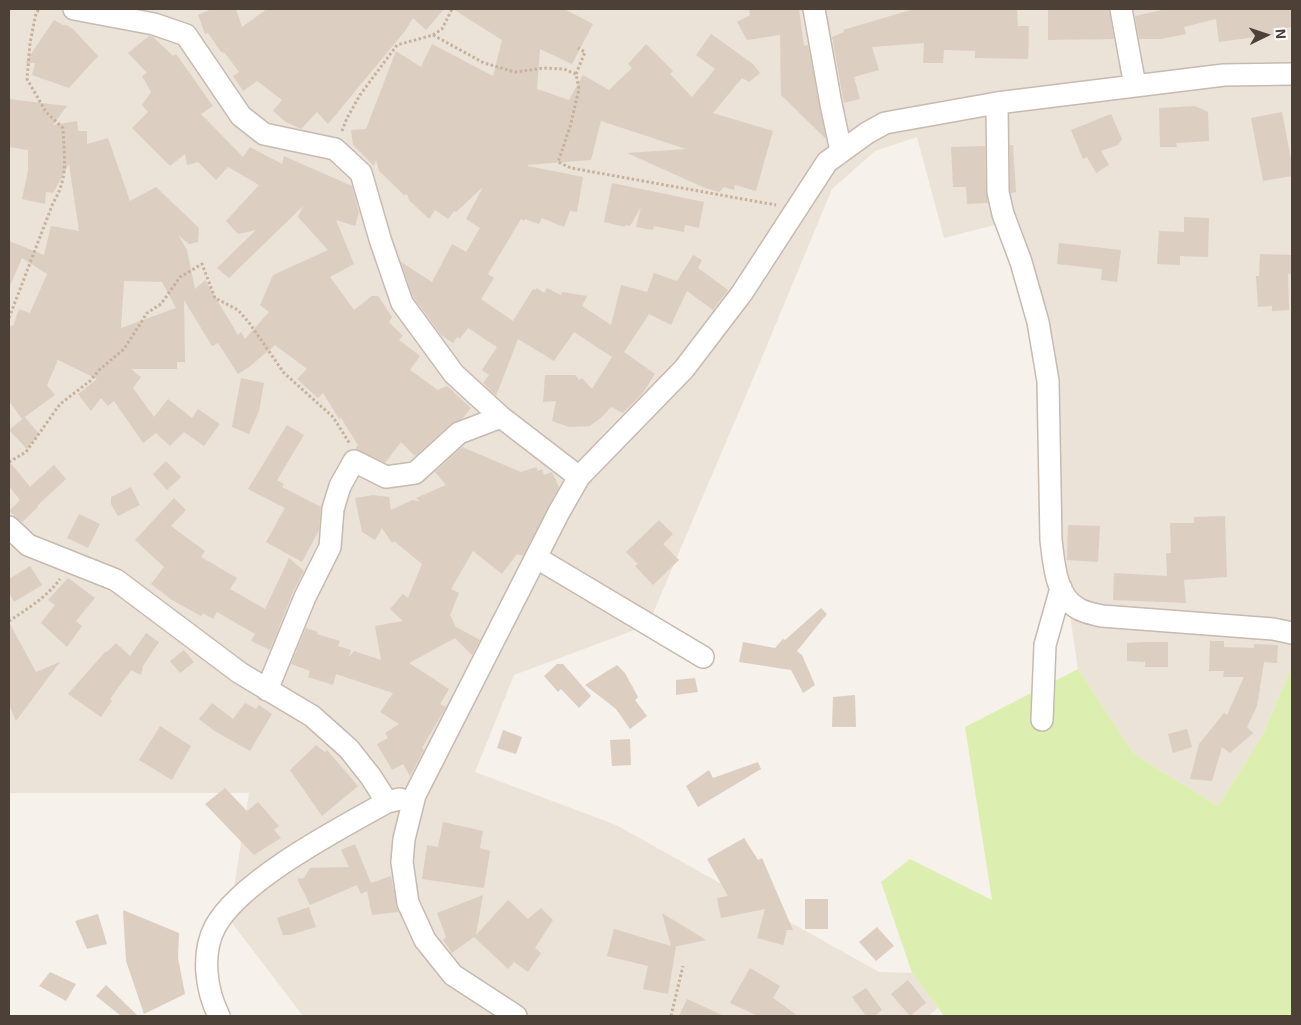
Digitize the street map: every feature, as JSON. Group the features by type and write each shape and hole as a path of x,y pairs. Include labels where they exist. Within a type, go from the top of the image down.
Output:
{"street":[{"path":"74,9 154,24 186,34 241,116 248,122 264,134 335,149 361,173 380,239 402,303 454,374 501,417 579,477"},
{"path":"814,9 830,104 842,151"},
{"path":"1121,9 1135,86"},
{"path":"516,1016 453,975 425,940 408,904 402,862 404,839 415,795 559,512 579,477 684,369 742,293 827,162 885,123 996,103 1224,75 1292,74"},
{"path":"996,103 998,192 1003,214 1021,262 1038,322 1048,381 1051,540 1060,588 1078,609 1102,616 1273,628 1292,633"},
{"path":"267,690 304,597 330,547 333,509 340,486 354,462 386,477 415,473 459,433 501,417"},
{"path":"9,527 28,545 116,580 240,673 312,716 349,749 371,777 387,802"},
{"path":"537,558 703,657"},
{"path":"1042,720 1045,645 1060,588"},
{"path":"219,1016 207,982 208,951 214,929 226,910 257,883 299,853 387,802 415,795"}],"path":[{"path":"9,318 53,203 61,190 65,177 63,128 46,112 27,79 30,43 36,13 39,9"},
{"path":"335,149 347,118 360,95 397,45 433,35 442,29 452,9"},
{"path":"433,35 484,63 515,72 544,68 564,69 576,74"},
{"path":"578,48 585,52 576,74 579,89 570,126 558,162 571,168 796,208"},
{"path":"9,462 26,452 60,404 90,381 99,370 124,349 146,313 161,304 180,277 202,264 215,298 238,310 284,373 333,417 350,440 354,462"},
{"path":"9,621 32,606 54,588 73,562"},
{"path":"671,1016 682,966"}],"shaded area":[{"path":"9,9 1292,9 1292,666 1263,734 1218,806 1134,754 1078,669 1059,540 1061,510 1014,220 944,238 917,137 875,151 832,189 648,625 514,675 475,772 616,825 879,972 912,973 938,1008 928,1016 303,1016 229,919 249,793 9,793"}],"green space":[{"path":"1292,666 1292,1016 944,1016 912,973 881,882 910,859 992,900 965,727 1078,669 1134,754 1218,806 1263,734"}],"building":[{"path":"212,9 236,9 242,27 267,9 444,9 426,30 413,18 405,31 328,124 317,112 301,129 286,122 273,111 282,100 257,81 243,91 233,76 239,72 225,53 221,52 208,33 205,34 198,15"},
{"path":"453,9 564,9 593,24 572,64 540,49 537,89 569,100 583,75 609,90 632,68 628,64 646,44 673,71 670,74 692,97 715,69 696,55 711,34 753,64 760,73 749,82 742,78 713,113 773,131 756,191 735,185 734,190 724,187 719,192 705,188 627,153 686,149 601,121 591,160 528,165 583,177 577,212 570,211 564,227 542,218 539,224 521,219 488,274 494,278 481,299 513,321 533,289 537,288 544,293 547,288 561,295 562,292 587,296 582,306 611,325 621,285 647,292 654,273 677,281 693,255 702,260 698,268 728,290 713,310 687,291 671,325 649,314 624,352 655,374 642,394 623,413 611,407 590,426 569,427 552,421 556,401 543,402 545,375 575,375 579,380 582,378 592,389 612,357 574,332 554,361 518,339 496,396 483,383 489,375 482,370 497,347 468,328 460,339 457,337 453,343 441,335 413,297 401,262 432,282 452,244 466,252 480,228 466,219 483,187 456,212 454,211 448,219 435,210 429,219 409,200 407,194 404,195 379,171 376,160 374,166 353,145 351,130 366,129 396,51 421,67 432,44 493,76 502,40"},
{"path":"749,9 799,9 804,46 808,45 826,139 781,95 780,35 747,40 737,22 750,15"},
{"path":"914,9 1017,9 1018,26 1029,26 1028,59 975,58 975,51 944,50 943,63 923,63 924,43 872,47 879,70 854,77 860,99 844,103 832,37 844,32 843,30"},
{"path":"1109,9 1114,39 1048,40 1048,10"},
{"path":"1166,9 1292,9 1292,27 1286,28 1286,33 1219,42 1216,19 1184,27 1186,34 1161,39 1139,39 1135,16"},
{"path":"54,20 73,29 98,56 69,88 32,75 35,63 25,63"},
{"path":"149,36 153,37 173,56 176,54 213,106 201,114 243,157 250,147 282,164 284,156 352,186 359,212 355,226 336,220 354,264 330,277 354,310 372,296 378,296 392,317 389,322 403,336 399,340 420,356 410,370 438,390 447,386 471,408 462,419 451,424 415,456 401,442 385,463 355,449 358,445 323,393 318,398 297,379 307,369 275,345 238,374 218,343 212,346 184,300 185,362 177,362 177,369 131,369 141,377 133,388 154,417 168,399 192,418 198,409 220,424 204,446 184,432 170,446 156,433 143,443 114,401 108,406 101,398 91,411 78,394 97,379 58,360 47,385 55,395 22,419 9,401 9,325 13,326 19,309 30,313 47,274 22,258 9,288 9,241 44,255 51,226 79,231 69,164 53,193 46,192 45,204 22,199 28,171 28,150 9,147 9,99 67,106 53,125 77,121 78,131 87,131 87,144 108,138 130,201 156,187 199,228 198,242 189,244 178,235 187,250 195,289 205,280 238,335 241,332 245,339 269,312 260,305 273,275 328,250 298,217 303,206 229,278 217,268 256,230 238,234 226,221 259,185 228,167 216,180 198,162 187,165 185,154 170,166 132,128 148,112 142,105 151,92 142,76 147,73 128,53","holes":["124,281 162,282 176,308 121,328"]},
{"path":"1195,106 1208,112 1209,141 1176,143 1177,147 1160,147 1159,108"},
{"path":"1282,112 1292,165 1292,176 1263,181 1251,118"},
{"path":"1111,114 1122,139 1118,145 1101,151 1109,165 1096,173 1087,157 1083,159 1071,130"},
{"path":"1010,145 1013,145 1016,192 1011,193 1010,191"},
{"path":"985,146 988,203 967,204 966,187 953,187 951,147"},
{"path":"612,183 704,202 699,228 685,225 684,232 654,226 653,230 636,227 641,207 630,226 625,225 625,227 604,222"},
{"path":"1184,217 1209,218 1208,257 1180,256 1180,265 1157,264 1159,231 1184,232"},
{"path":"1059,243 1121,250 1117,282 1101,280 1102,269 1057,264"},
{"path":"1260,254 1292,255 1292,274 1288,274 1289,310 1272,311 1272,306 1258,307 1256,276 1259,276"},
{"path":"241,378 264,383 259,411 249,434 232,427"},
{"path":"25,417 39,434 27,449 9,430"},
{"path":"287,425 304,435 277,480 284,484 282,487 321,507 319,530 302,562 266,542 285,508 248,489"},
{"path":"462,447 521,472 536,467 538,471 542,469 544,475 552,472 559,487 523,556 517,554 502,574 473,551 451,589 459,593 450,615 456,627 480,640 472,655 455,638 409,663 449,689 440,704 446,707 422,748 424,750 410,776 403,764 392,770 377,744 388,738 385,733 399,724 380,712 393,693 336,674 333,685 308,677 310,671 291,664 306,628 318,632 317,634 340,641 338,646 351,650 349,657 354,651 381,660 375,626 403,621 390,609 403,594 408,598 422,564 394,541 392,543 382,528 375,540 362,532 355,498 373,495 389,497 391,510 412,500 420,501 416,498 446,485 435,472"},
{"path":"9,461 30,487 54,465 66,479 22,522 9,511 20,500 9,486"},
{"path":"166,461 181,477 167,490 153,474"},
{"path":"131,487 140,505 118,516 111,504 111,497"},
{"path":"174,498 186,510 171,526 205,551 201,557 237,578 230,589 265,609 289,558 304,571 293,592 270,650 251,641 255,634 217,612 213,619 203,613 201,616 172,600 151,584 164,567 135,540"},
{"path":"79,514 100,524 88,548 67,538"},
{"path":"1225,516 1227,577 1184,580 1186,603 1113,600 1114,573 1167,576 1166,553 1171,553 1170,523 1194,523 1194,517"},
{"path":"659,520 673,534 663,544 679,560 653,585 635,566 638,564 626,552"},
{"path":"1068,525 1100,526 1098,562 1067,560"},
{"path":"30,566 42,585 14,602 9,592 9,579"},
{"path":"68,578 95,598 76,621 82,626 67,647 41,623 55,605 48,600"},
{"path":"821,608 827,614 797,651 802,655 815,685 803,693 791,670 739,662 743,642 775,648 783,639 785,640"},
{"path":"9,622 36,672 60,662 16,721 9,705"},
{"path":"146,633 159,642 143,666 141,675 131,670 110,699 112,701 101,717 68,694 106,651 116,643 130,656"},
{"path":"1210,641 1224,641 1224,647 1254,648 1254,644 1278,645 1277,663 1264,662 1257,706 1247,727 1253,733 1230,753 1222,747 1212,781 1190,779 1199,744 1224,713 1227,715 1244,677 1223,677 1224,671 1209,671"},
{"path":"1168,642 1168,667 1145,667 1145,662 1127,661 1127,643"},
{"path":"184,650 194,662 180,673 170,661"},
{"path":"557,664 563,664 591,696 579,708 561,689 558,692 544,676"},
{"path":"617,665 625,673 638,697 635,700 647,716 630,729 616,709 585,685"},
{"path":"695,678 698,692 676,695 676,680"},
{"path":"855,695 856,727 832,727 833,697"},
{"path":"212,703 233,719 245,703 256,709 259,705 272,714 250,751 213,730 199,719"},
{"path":"160,726 191,746 172,780 139,760"},
{"path":"1187,729 1192,747 1173,753 1168,734"},
{"path":"503,730 522,737 516,754 497,748"},
{"path":"630,739 631,765 612,766 610,740"},
{"path":"316,745 325,752 327,750 358,786 322,816 290,770"},
{"path":"758,762 761,769 698,807 686,786 709,770 713,778"},
{"path":"225,788 247,811 258,802 279,826 274,830 281,838 254,855 205,804"},
{"path":"443,822 483,831 480,848 490,851 484,888 422,879 427,845 438,847"},
{"path":"744,838 758,860 762,858 793,930 787,930 783,945 757,938 765,909 721,918 717,898 728,896 707,859"},
{"path":"355,844 371,883 391,876 398,912 372,915 367,891 361,894 357,885 310,905 297,879 304,878 310,868 349,867 341,850"},
{"path":"483,895 476,935 508,900 528,919 541,908 553,920 535,948 541,953 528,972 514,962 508,969 474,937 452,953 443,940 446,937 437,913"},
{"path":"805,899 828,899 828,929 805,929"},
{"path":"309,907 316,927 290,935 283,935 277,918"},
{"path":"123,910 179,933 178,958 185,994 144,1014 126,961"},
{"path":"662,913 706,940 674,947 676,947 668,994 643,989 648,966 607,956 614,929 671,946"},
{"path":"98,914 107,944 87,949 75,921"},
{"path":"877,927 894,946 876,961 859,942"},
{"path":"750,968 780,986 773,998 798,1016 758,1016 730,1003"},
{"path":"50,972 76,984 66,1001 39,986"},
{"path":"908,980 926,1003 910,1016 891,994"},
{"path":"106,985 136,1016 121,1016 96,996"},
{"path":"866,988 882,1010 875,1016 866,1016 852,997"},
{"path":"687,999 724,1016 679,1016"}]}
